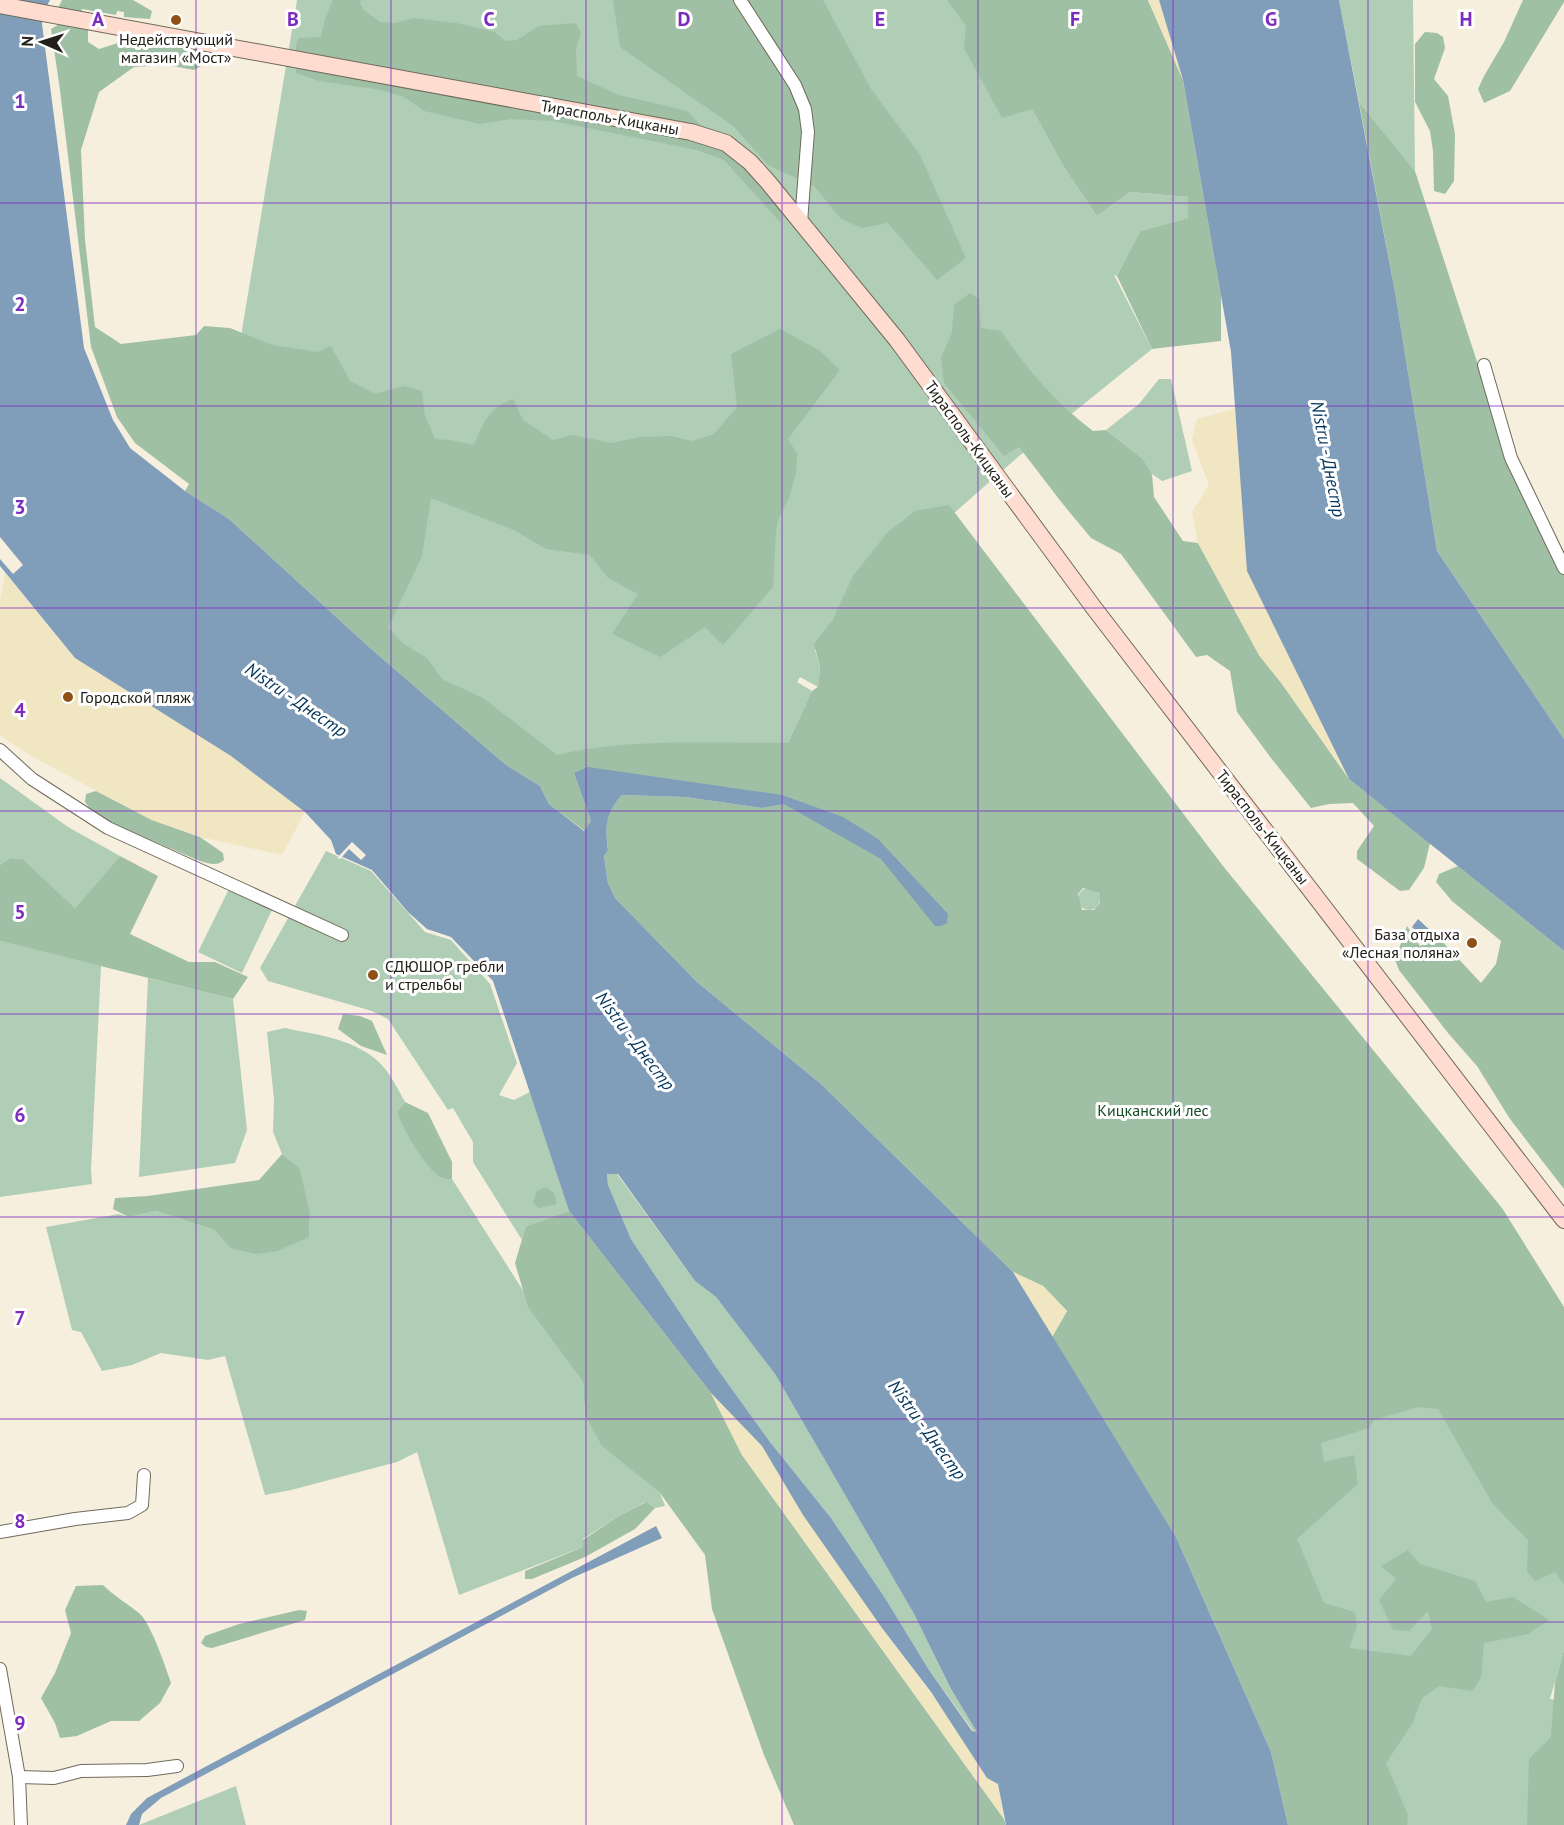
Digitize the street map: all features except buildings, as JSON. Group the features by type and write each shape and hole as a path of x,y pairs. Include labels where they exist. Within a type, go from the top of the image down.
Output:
{"street":[{"path":"740,0 795,85 806,109 808,132 801,222"},
{"name":"Тирасполь-Кицканы","path":"0,5 704,135 726,143 740,153 768,182 897,340 1094,608 1564,1220"},
{"path":"1484,365 1511,458 1564,568"},
{"path":"0,750 32,779 108,828 342,935"},
{"path":"0,1532 75,1519 128,1513 142,1505 144,1475"},
{"path":"0,1672 19,1777 21,1825"},
{"path":"19,1777 54,1778 81,1771 147,1770 177,1766"}],"green space":[{"path":"62,0 133,0 152,11 150,19 124,17 124,12 117,11 116,15 82,9 81,14 57,10"},
{"path":"297,0 957,0 1032,109 1065,169 1097,216 1130,192 1188,197 1188,218 1140,231 1117,276 1114,275 1152,349 1018,457 833,619 815,650 820,667 818,687 800,677 797,682 812,691 788,743 761,744 782,795 574,773 370,648 246,366 242,330"},
{"path":"333,0 361,0 360,3 364,10 380,22 395,23 414,18 456,23 495,32 505,41 517,40 539,26 576,23 581,33 576,49 577,76 619,95 687,111 726,152 756,177 781,208 780,222 724,160 697,150 553,121 511,119 480,124 424,111 404,97 381,90 319,81 296,73 296,45 299,38 321,37"},
{"path":"613,0 823,0 871,89 920,155 966,258 937,280 888,223 862,228 841,219 815,187 768,165 733,126 620,47"},
{"path":"947,0 1148,0 1183,80 1221,295 1221,341 1152,349 1117,276 1140,231 1188,218 1188,197 1130,192 1097,216 1065,169 1032,109 1002,118 964,48 966,26"},
{"path":"1339,0 1413,0 1415,171 1359,102"},
{"path":"1523,0 1564,0 1564,2 1510,91 1484,103 1478,89 1504,42"},
{"name":"Кицканский лес","path":"61,23 88,30 88,42 99,49 118,43 139,46 149,40 201,48 208,62 194,70 167,65 134,67 99,92 81,150 85,240 95,327 121,344 196,335 204,326 230,328 272,345 318,352 331,346 350,381 375,394 404,386 422,391 425,416 435,439 474,445 492,412 513,399 523,420 553,440 573,435 611,443 640,437 671,436 692,441 714,434 737,407 731,354 780,329 819,350 840,370 788,439 797,454 796,473 789,498 778,520 773,587 723,645 705,627 660,657 612,634 638,594 608,578 590,555 546,549 514,530 431,498 422,556 388,628 404,644 427,658 442,679 483,698 557,755 612,746 642,744 788,743 812,691 818,687 820,667 814,644 833,619 853,576 887,533 915,511 949,505 1223,866 1502,1208 1564,1307 1564,1584 1555,1572 1535,1581 1527,1572 1528,1540 1493,1504 1438,1409 1418,1407 1374,1420 1369,1428 1321,1443 1324,1462 1354,1455 1358,1484 1297,1539 1324,1603 1355,1612 1357,1627 1349,1648 1411,1656 1432,1629 1428,1611 1409,1631 1393,1630 1379,1600 1396,1579 1381,1566 1408,1550 1420,1564 1475,1581 1486,1602 1513,1597 1549,1620 1528,1634 1484,1643 1481,1678 1472,1691 1439,1686 1422,1698 1412,1724 1386,1763 1408,1815 1407,1825 1288,1825 1271,1752 1176,1537 1052,1337 1067,1311 1043,1286 1013,1272 821,1084 697,982 615,898 608,883 604,856 608,849 607,820 612,808 622,795 685,797 762,808 783,804 574,773 591,821 585,831 549,804 540,786 506,765 370,648 229,519 185,491 189,484 135,443 117,417 91,347 51,29","holes":["1083,888 1099,893 1100,903 1094,910 1082,910 1078,894"]},
{"path":"1425,32 1437,33 1443,37 1445,48 1434,79 1448,96 1455,134 1454,181 1445,194 1434,191 1430,131 1415,102 1415,44"},
{"path":"1359,102 1415,171 1506,451 1564,574 1564,739 1437,551 1395,292"},
{"path":"970,293 979,299 981,328 1001,331 1032,372 1067,409 1093,431 1106,430 1143,459 1152,474 1154,497 1183,541 1198,543 1259,655 1349,779 1430,843 1424,868 1409,890 1400,891 1357,859 1357,851 1374,826 1353,803 1329,804 1311,808 1237,712 1230,671 1207,655 1196,657 1121,554 1091,538 1019,447 1004,456 944,383 941,358 952,332 954,305"},
{"path":"1159,379 1171,379 1192,471 1162,481 1152,474 1143,459 1106,430 1139,404"},
{"path":"0,778 68,827 120,856 75,908 23,859 10,858 0,865"},
{"path":"96,791 152,820 200,837 223,853 224,860 215,864 200,861 96,817 85,802 86,794"},
{"name":"СДЮШОР гребли и стрельбы","path":"326,851 371,871 425,932 451,940 490,984 517,1063 499,1095 514,1100 530,1092 569,1211 526,1226 522,1240 473,1162 473,1142 453,1108 448,1110 388,1019 372,1011 268,981 260,968"},
{"path":"120,856 158,876 130,934 189,962 215,962 248,977 233,999 0,941 0,865 10,858 23,859 75,908"},
{"path":"1458,866 1564,951 1564,1189 1510,1119 1477,1066 1399,970 1395,960 1407,926 1420,946 1439,938 1481,983 1496,964 1501,941 1452,901 1436,882 1439,874"},
{"path":"1089,888 1097,891 1100,899 1097,907 1089,910 1081,907 1078,899 1081,891"},
{"path":"229,889 272,910 242,973 198,952"},
{"path":"0,941 101,966 92,1184 0,1197"},
{"path":"148,978 233,999 247,1130 235,1163 139,1177"},
{"path":"343,1014 360,1016 372,1021 387,1055 361,1046 338,1029"},
{"path":"285,1028 328,1037 356,1047 379,1063 389,1074 405,1102 397,1112 428,1165 442,1178 452,1179 524,1292 529,1307 583,1382 585,1416 602,1445 660,1493 665,1506 655,1508 645,1502 583,1539 583,1547 459,1595 417,1452 397,1462 265,1495 225,1356 208,1360 161,1353 132,1365 102,1371 81,1332 72,1330 46,1227 119,1214 129,1217 156,1211 214,1230 230,1248 309,1237 310,1212 300,1168 282,1154 273,1132 274,1099 267,1032"},
{"path":"405,1102 428,1113 452,1162 452,1179 442,1178 436,1174 416,1148 397,1112"},
{"path":"282,1154 300,1168 310,1212 309,1237 277,1251 256,1254 230,1248 214,1230 156,1211 129,1217 113,1209 115,1198 148,1196 259,1180"},
{"path":"607,1174 617,1174 695,1281 716,1297 775,1374 914,1614 951,1689 978,1733 973,1731 929,1670 885,1598 831,1518 770,1442 716,1367 631,1239 608,1185"},
{"path":"546,1187 554,1193 557,1204 539,1208 533,1203 537,1191"},
{"path":"569,1211 711,1393 742,1455 1004,1819 1006,1825 794,1825 764,1755 712,1609 705,1555 660,1493 602,1446 585,1416 583,1382 528,1307 515,1263 526,1226"},
{"path":"1435,1395 1564,1531 1564,1650 1550,1699 1564,1701 1564,1825 1378,1825 1294,1542 1275,1442"},
{"path":"646,1502 655,1508 635,1529 585,1557 532,1579 525,1579 525,1571 583,1547 583,1540 620,1515"},
{"path":"103,1585 144,1619 158,1647 171,1683 160,1703 139,1721 111,1721 77,1736 60,1738 55,1723 41,1698 55,1673 71,1633 65,1610 76,1586"},
{"path":"299,1610 307,1611 305,1620 212,1648 201,1643 205,1636 239,1624"},
{"path":"1564,1650 1564,1825 1527,1825 1529,1759 1551,1737 1555,1682"},
{"path":"236,1786 246,1825 139,1825"}],"sand":[{"path":"1148,0 1159,0 1183,80"},
{"path":"1237,408 1247,571 1349,779 1259,655 1198,543 1192,512 1209,485 1192,440 1197,419"},
{"name":"Городской пляж","path":"5,573 75,658 231,756 305,812 282,855 200,837 152,820 29,755 0,735 0,601"},
{"path":"1013,1272 1043,1286 1067,1311 1052,1337"},
{"path":"711,1393 762,1446 803,1515 882,1628 998,1784 1004,1819 742,1455"}],"water":[{"name":"Nistru - Днестр","path":"0,0 50,0 43,13 42,24 84,348 113,420 130,448 185,491 229,519 370,648 506,765 540,786 549,804 584,831 591,821 574,773 588,767 782,795 843,817 878,839 948,914 947,923 935,926 881,859 784,804 762,808 685,797 622,795 609,814 608,850 604,856 608,883 615,898 697,982 821,1084 1013,1272 1176,1537 1271,1752 1288,1825 1006,1825 998,1784 987,1778 931,1692 882,1628 803,1515 762,1446 711,1393 569,1211 493,981 451,937 427,929 408,912 372,870 336,854 331,840 305,812 231,756 75,658 0,566","holes":["607,1174 618,1174 695,1281 716,1297 775,1374 914,1614 951,1689 977,1732 972,1731 929,1670 885,1598 831,1518 770,1442 716,1367 631,1239 608,1185"]},
{"name":"Nistru - Днестр","path":"1159,0 1339,0 1395,292 1437,551 1564,739 1564,951 1349,779 1247,571 1231,352 1183,80"},
{"path":"1418,919 1434,934 1427,942 1412,927"},
{"path":"656,1526 662,1538 572,1578 161,1798 142,1814 139,1825 126,1825 131,1814 147,1798"}],"pier":[{"path":"0,537 23,565 13,574 0,559"},
{"path":"352,842 366,855 361,860 349,849 340,859 337,858"}],"place":[{"name":"Недействующий магазин «Мост»","path":"176,20"},
{"name":"Городской пляж","path":"68,697"},
{"name":"База отдыха «Лесная поляна»","path":"1472,943"},
{"name":"СДЮШОР гребли и стрельбы","path":"373,975"}]}
